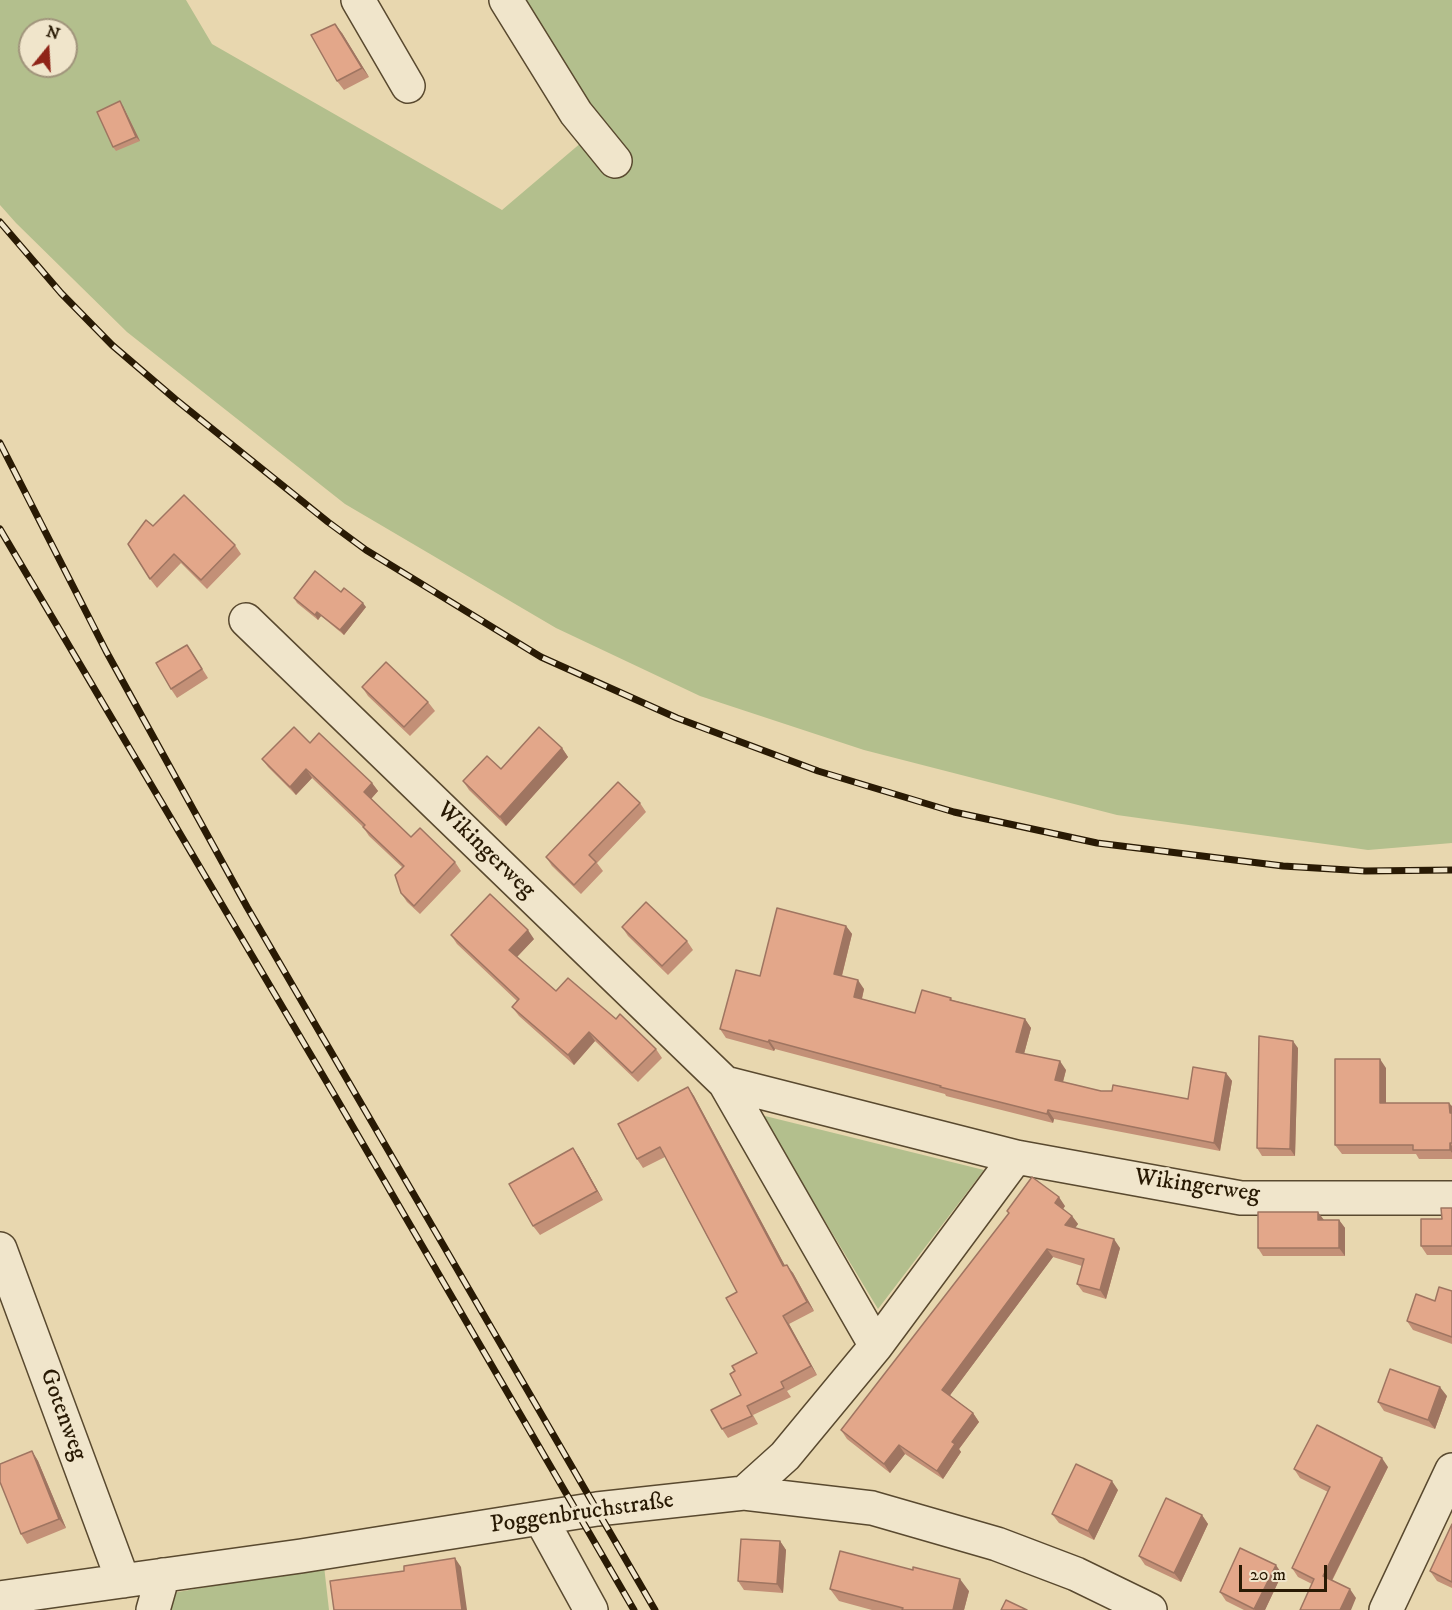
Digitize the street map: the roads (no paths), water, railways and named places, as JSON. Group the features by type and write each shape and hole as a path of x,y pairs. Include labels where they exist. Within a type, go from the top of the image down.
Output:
{"street":[{"path":"358,0 408,86"},
{"path":"506,0 576,113 615,161"},
{"name":"Wikingerweg","path":"246,620 725,1083 876,1346"},
{"name":"Wikingerweg","path":"725,1083 1016,1156 1241,1198 1443,1198"},
{"path":"744,1493 784,1455 876,1346 1016,1156"},
{"name":"Gotenweg","path":"0,1249 123,1581"},
{"path":"1386,1610 1452,1470"},
{"name":"Poggenbruchstraße","path":"0,1598 597,1509 744,1493 872,1508 997,1544 1076,1574 1150,1610"},
{"path":"541,1519 591,1610"},
{"path":"153,1610 163,1575"}],"railway":[{"path":"0,222 61,293 112,345 175,399 366,550 541,657 677,718 818,771 954,812 1097,843 1283,866 1365,871 1452,870"},
{"path":"0,443 106,651 247,907 655,1610"},
{"path":"0,529 335,1096 634,1610"}]}
